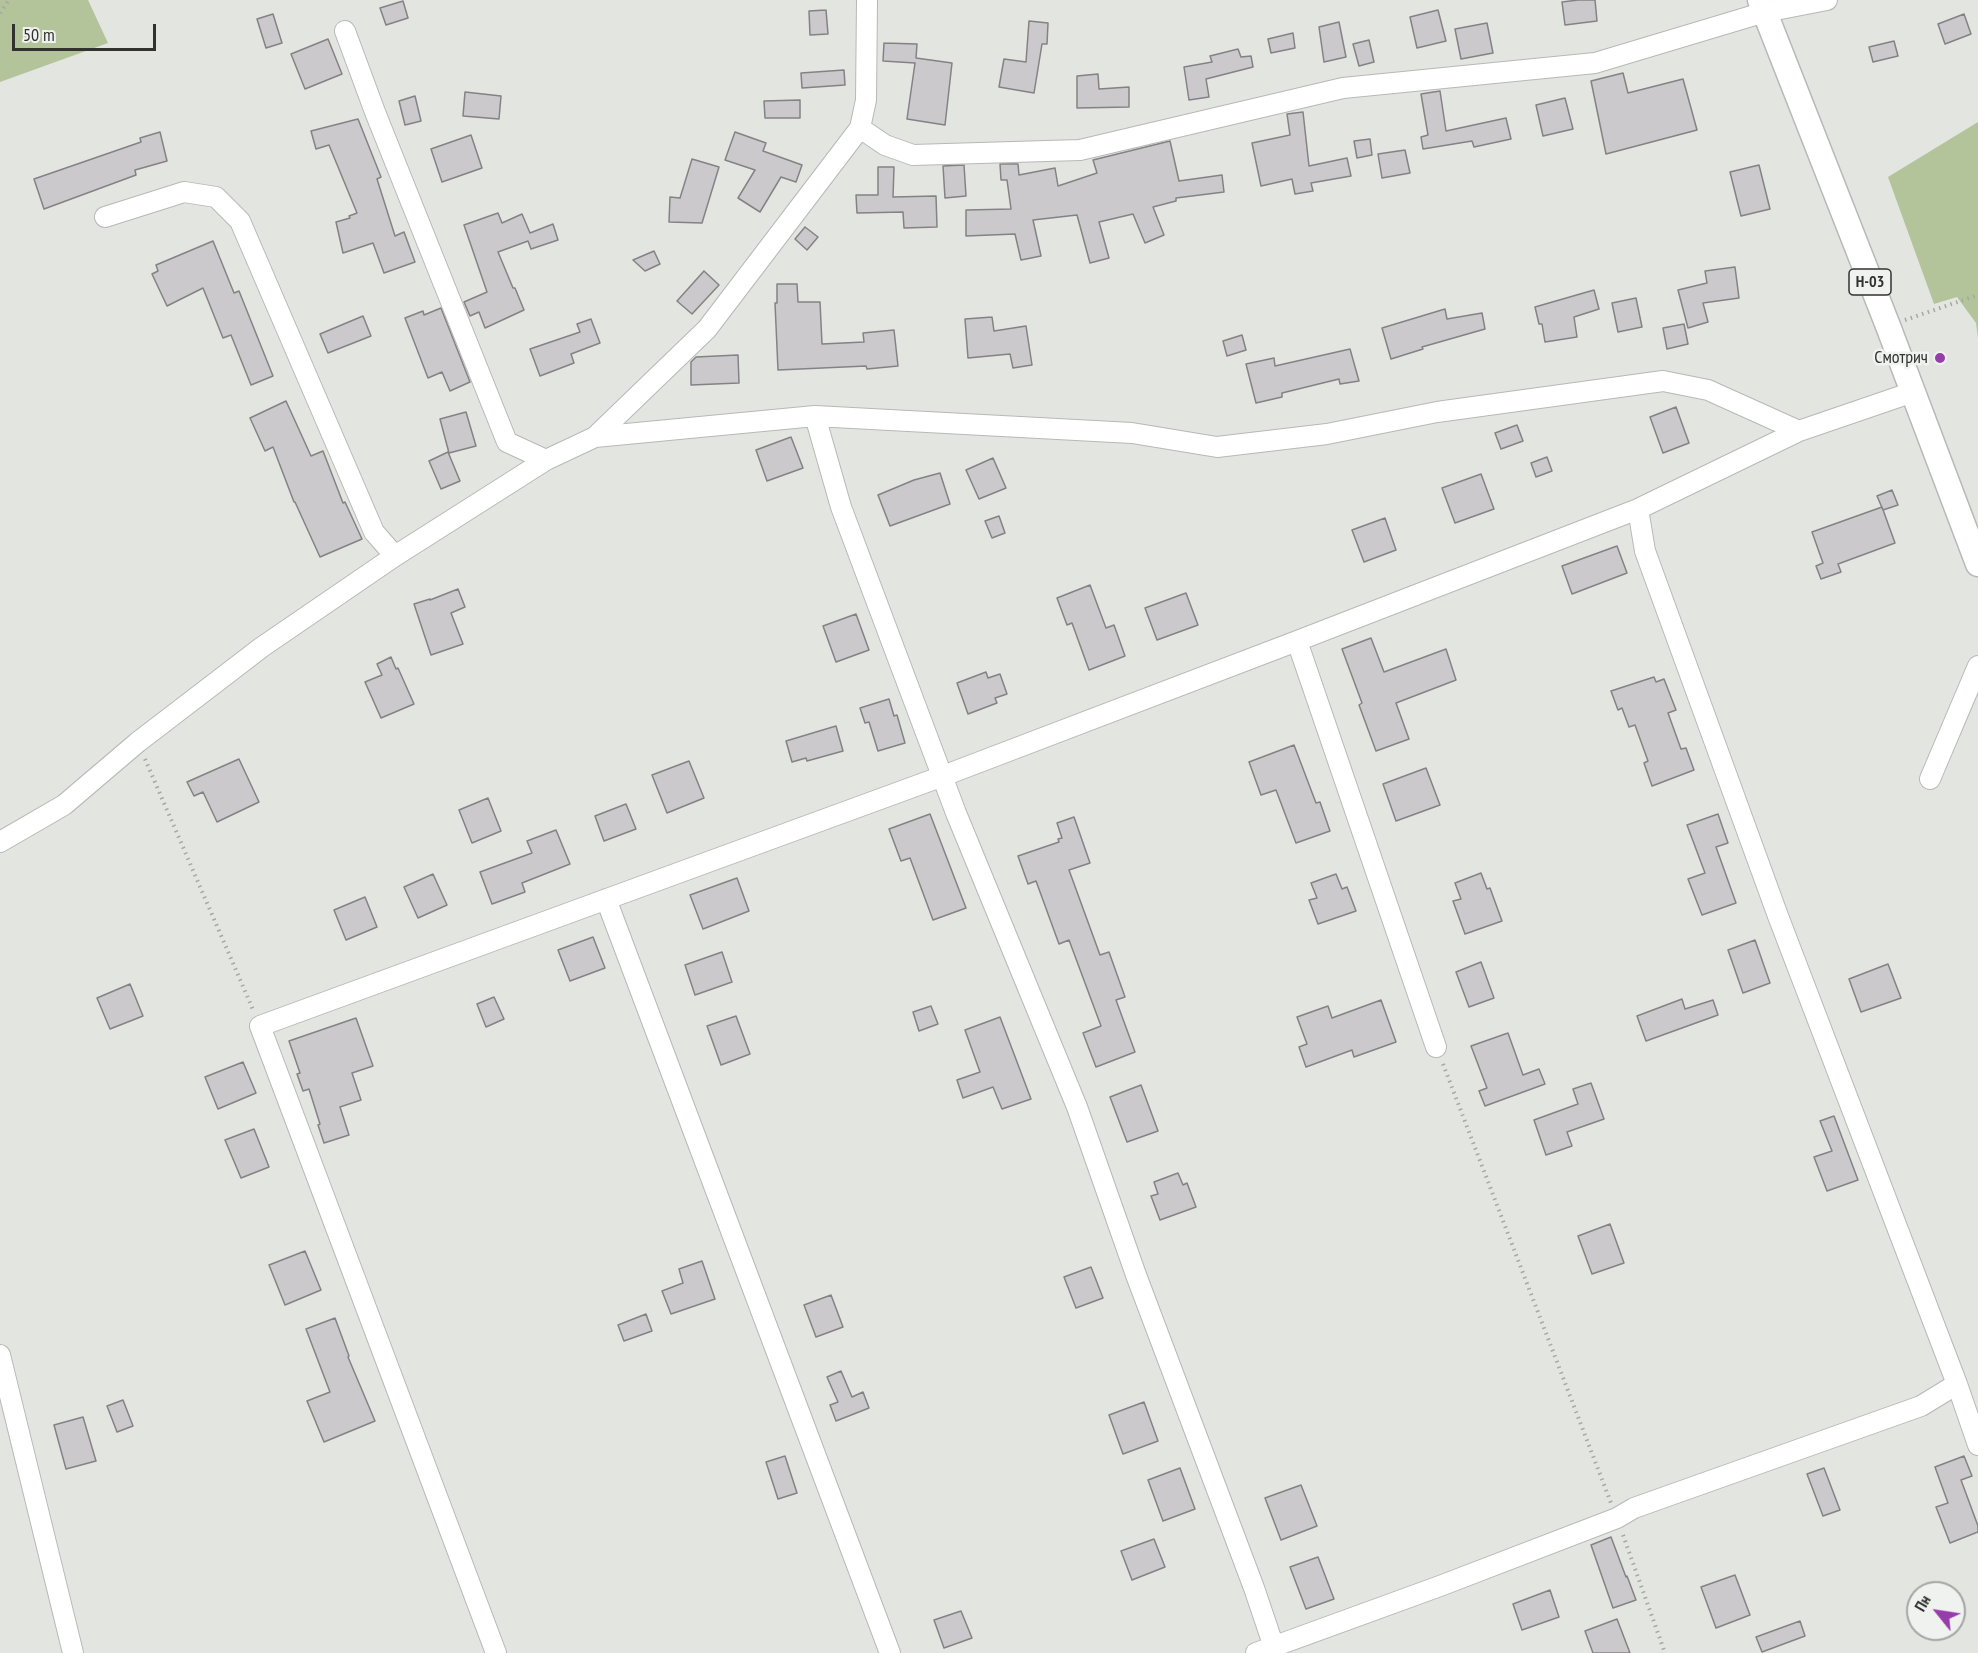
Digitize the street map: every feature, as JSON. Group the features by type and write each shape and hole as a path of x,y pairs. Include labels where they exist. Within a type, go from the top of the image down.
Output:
{"main road":[{"name":"Н-03","path":"1762,6 1888,326 1978,564"}],"street":[{"path":"0,842 64,805 138,742 262,647 395,556 546,460 595,437 707,329 860,128 866,100 867,0"},
{"path":"860,128 885,145 913,155 1080,150 1343,88 1595,63 1762,6 1827,0"},
{"path":"345,31 507,442 546,460"},
{"path":"105,217 184,192 216,196 240,221 374,532 395,556"},
{"path":"595,437 815,416 1132,433 1217,447 1327,434 1437,412 1663,381 1708,390 1799,431"},
{"path":"496,1653 260,1026 943,776 1297,641 1638,509 1799,431 1913,392"},
{"path":"815,416 841,507 1014,957 1077,1107 1136,1275 1254,1588 1269,1651 1617,1518 1634,1508 1921,1406 1957,1384"},
{"path":"1638,509 1645,551 1762,872 1957,1384 1978,1445"},
{"path":"1297,641 1436,1047"},
{"path":"1930,779 1978,666"},
{"path":"606,899 890,1653"},
{"path":"0,1355 73,1653"}],"path":[{"path":"0,13 9,0"},
{"path":"1888,326 1978,295"},
{"path":"138,742 260,1026"},
{"path":"1436,1047 1617,1518 1665,1653"}],"green space":[{"path":"0,0 88,0 108,43 0,82"},
{"path":"1978,122 1978,338 1976,323 1957,297 1934,304 1888,177"}],"building":[{"path":"1595,0 1597,21 1565,25 1562,2"},
{"path":"403,1 408,18 386,25 380,8"},
{"path":"826,10 828,34 810,35 809,11"},
{"path":"1438,10 1446,41 1417,48 1410,17"},
{"path":"273,14 282,43 266,48 257,19"},
{"path":"1964,14 1971,34 1945,44 1938,24"},
{"path":"1029,21 1048,23 1047,44 1042,44 1034,93 999,87 1004,59 1026,62"},
{"path":"1339,22 1346,57 1324,62 1319,27"},
{"path":"1487,23 1493,53 1461,59 1455,29"},
{"path":"1293,33 1295,48 1271,53 1268,39"},
{"path":"328,39 342,74 305,89 291,54"},
{"path":"1369,40 1374,62 1359,66 1353,44"},
{"path":"1894,41 1898,56 1873,62 1869,47"},
{"path":"884,43 917,44 916,58 952,63 945,125 907,119 915,63 883,61"},
{"path":"1238,49 1241,57 1251,56 1253,67 1206,79 1209,97 1189,100 1184,67 1212,62 1210,56"},
{"path":"844,70 845,85 802,88 801,73"},
{"path":"1623,73 1628,93 1683,79 1697,130 1606,154 1591,81"},
{"path":"1098,74 1099,89 1129,87 1129,107 1077,108 1077,76"},
{"path":"1440,91 1446,131 1506,118 1511,139 1474,147 1472,141 1423,149 1421,137 1428,135 1421,94"},
{"path":"465,92 501,96 499,119 463,116"},
{"path":"415,96 421,121 405,125 399,101"},
{"path":"1565,98 1573,129 1543,136 1536,105"},
{"path":"800,100 800,118 765,118 764,101"},
{"path":"1303,112 1309,166 1347,158 1351,176 1311,183 1313,191 1295,194 1292,179 1261,186 1252,143 1290,135 1287,114"},
{"path":"358,119 381,177 377,179 395,236 404,232 415,262 384,273 373,243 343,253 336,222 350,218 349,216 357,213 329,145 316,149 311,131"},
{"path":"160,132 167,161 135,170 136,175 44,209 34,179 141,142 140,138"},
{"path":"735,132 766,143 763,151 802,165 796,182 781,177 760,212 738,198 755,170 725,160"},
{"path":"471,135 482,168 442,182 431,149"},
{"path":"1370,139 1372,155 1357,158 1354,141"},
{"path":"1170,141 1179,181 1222,175 1224,192 1176,198 1176,201 1153,207 1164,235 1145,243 1133,214 1099,222 1109,258 1090,263 1077,215 1033,220 1041,256 1021,260 1015,234 966,236 966,210 1011,209 1007,180 1001,180 1000,164 1018,164 1019,175 1055,168 1058,186 1097,173 1093,160"},
{"path":"1405,150 1410,173 1382,178 1378,154"},
{"path":"692,159 719,167 702,223 669,222 670,197 680,198"},
{"path":"964,165 966,196 945,198 943,166"},
{"path":"1759,165 1770,209 1741,216 1730,172"},
{"path":"878,167 894,167 893,197 936,196 937,227 904,228 903,212 857,213 856,195 878,195"},
{"path":"498,213 502,223 522,214 530,233 553,224 558,240 531,249 528,241 498,252 524,310 485,328 479,312 470,316 464,302 487,292 464,225"},
{"path":"805,227 818,237 807,250 795,239"},
{"path":"213,241 234,293 239,291 273,376 251,385 231,335 223,338 203,288 167,306 152,274 158,271 156,265"},
{"path":"654,251 660,264 645,271 633,260"},
{"path":"1735,267 1739,298 1703,303 1708,322 1688,328 1678,290 1707,283 1705,271"},
{"path":"704,271 719,285 692,314 677,301"},
{"path":"777,284 797,284 798,302 820,302 822,344 864,342 863,333 894,330 898,366 867,369 866,366 778,370 775,303 777,303"},
{"path":"1594,290 1599,309 1574,317 1577,337 1545,342 1542,324 1539,324 1535,307"},
{"path":"1636,298 1642,327 1618,332 1612,303"},
{"path":"441,308 470,382 450,391 442,372 428,378 405,318 423,311 424,315"},
{"path":"1445,309 1447,319 1482,313 1485,329 1422,347 1423,349 1391,359 1382,328"},
{"path":"363,316 371,336 328,353 320,334"},
{"path":"992,317 994,331 1026,326 1032,365 1013,368 1010,354 968,358 965,319"},
{"path":"591,319 600,343 571,354 574,363 540,376 530,349 580,332 577,324"},
{"path":"1684,324 1688,344 1667,349 1663,328"},
{"path":"1242,335 1246,350 1227,356 1223,341"},
{"path":"1350,349 1359,381 1340,384 1339,379 1282,393 1282,397 1256,403 1246,364 1274,358 1275,366"},
{"path":"738,355 739,383 691,385 691,362 696,357"},
{"path":"286,401 311,456 323,451 343,503 345,502 362,539 320,557 294,502 273,447 265,451 250,418"},
{"path":"1676,407 1689,443 1663,453 1650,417"},
{"path":"466,412 476,446 449,453 440,419"},
{"path":"1517,425 1523,441 1501,449 1495,433"},
{"path":"791,437 803,468 767,481 756,450"},
{"path":"448,452 460,481 441,489 429,461"},
{"path":"1547,457 1552,471 1536,477 1531,463"},
{"path":"993,458 1006,488 979,499 966,470"},
{"path":"940,473 950,504 890,526 878,495 914,480"},
{"path":"1481,474 1494,509 1455,523 1442,488"},
{"path":"1892,490 1898,505 1883,510 1877,496"},
{"path":"1882,507 1895,543 1838,564 1841,572 1821,579 1816,566 1823,563 1812,532"},
{"path":"999,516 1005,533 992,538 985,521"},
{"path":"1385,518 1396,550 1364,562 1352,530"},
{"path":"1617,546 1627,573 1572,594 1562,566"},
{"path":"1090,585 1106,628 1114,625 1125,656 1089,670 1072,623 1067,625 1057,598"},
{"path":"458,589 465,607 451,613 463,644 431,655 414,604"},
{"path":"1186,593 1198,625 1157,640 1145,608"},
{"path":"856,614 869,650 836,662 823,626"},
{"path":"1371,638 1384,672 1446,649 1456,680 1396,703 1409,739 1376,751 1359,705 1362,703 1342,649"},
{"path":"391,657 414,704 381,718 365,682 382,675 377,664"},
{"path":"986,672 988,678 1000,674 1007,694 995,698 997,703 968,714 957,683"},
{"path":"1654,677 1656,682 1664,679 1676,710 1668,713 1681,749 1686,748 1694,770 1652,786 1644,763 1648,761 1635,725 1629,727 1622,708 1618,710 1611,691"},
{"path":"889,699 894,716 897,715 905,743 878,751 869,722 865,723 860,708"},
{"path":"836,726 843,751 807,761 806,758 792,762 786,741"},
{"path":"1294,745 1316,803 1320,802 1330,831 1296,843 1276,790 1261,795 1249,762"},
{"path":"239,759 259,802 217,822 203,792 194,796 187,782"},
{"path":"689,761 704,798 667,813 652,775"},
{"path":"1426,768 1440,805 1396,821 1383,784"},
{"path":"488,798 501,831 472,843 459,810"},
{"path":"626,804 636,829 604,841 595,816"},
{"path":"930,814 966,908 933,920 910,858 901,861 889,829"},
{"path":"1718,814 1728,843 1716,847 1736,903 1702,915 1688,879 1705,873 1687,825"},
{"path":"1074,817 1090,863 1069,870 1100,955 1109,952 1125,997 1116,1000 1135,1052 1096,1067 1083,1033 1101,1026 1069,940 1059,944 1036,881 1028,884 1018,856 1059,842 1058,839 1062,838 1057,823"},
{"path":"556,830 570,864 522,883 525,892 492,904 480,872 532,853 527,841"},
{"path":"1481,873 1487,889 1490,888 1502,921 1465,934 1453,901 1461,899 1455,883"},
{"path":"433,874 447,905 418,918 404,887"},
{"path":"1336,874 1342,889 1347,887 1356,911 1318,924 1309,900 1317,898 1311,883"},
{"path":"737,878 749,911 703,929 690,895"},
{"path":"365,897 377,927 346,940 334,910"},
{"path":"593,937 605,968 570,981 558,950"},
{"path":"1755,940 1770,983 1743,993 1728,950"},
{"path":"722,952 732,982 695,995 685,965"},
{"path":"1481,962 1494,998 1469,1007 1456,972"},
{"path":"1888,964 1901,998 1861,1012 1849,979"},
{"path":"130,984 143,1016 110,1029 97,998"},
{"path":"494,997 504,1019 486,1027 477,1004"},
{"path":"1682,999 1685,1009 1713,1000 1718,1015 1646,1041 1637,1016"},
{"path":"1381,1000 1396,1042 1354,1057 1352,1050 1306,1067 1299,1047 1307,1044 1297,1017 1328,1006 1332,1018"},
{"path":"931,1006 938,1024 919,1031 913,1012"},
{"path":"736,1016 750,1054 721,1065 707,1026"},
{"path":"1000,1017 1031,1099 1002,1109 993,1087 963,1098 957,1080 980,1072 965,1030"},
{"path":"356,1018 373,1066 352,1073 361,1100 340,1107 349,1135 324,1143 309,1089 303,1091 297,1074 300,1073 289,1041"},
{"path":"1508,1033 1523,1075 1539,1069 1545,1084 1485,1106 1479,1091 1487,1088 1471,1046"},
{"path":"243,1062 256,1093 218,1109 205,1077"},
{"path":"1591,1083 1604,1119 1567,1132 1572,1146 1546,1155 1534,1120 1578,1104 1573,1089"},
{"path":"1141,1085 1158,1131 1127,1142 1110,1097"},
{"path":"1834,1116 1858,1180 1827,1191 1814,1157 1832,1151 1820,1121"},
{"path":"254,1129 269,1167 241,1178 225,1140"},
{"path":"1178,1173 1183,1185 1187,1183 1196,1207 1160,1220 1151,1196 1158,1194 1154,1182"},
{"path":"1610,1224 1624,1263 1592,1274 1578,1236"},
{"path":"305,1251 321,1290 285,1305 269,1265"},
{"path":"702,1261 715,1299 671,1314 662,1291 683,1283 679,1269"},
{"path":"1091,1267 1103,1298 1076,1308 1064,1277"},
{"path":"831,1295 843,1327 816,1337 804,1305"},
{"path":"646,1314 652,1331 624,1341 618,1325"},
{"path":"335,1318 348,1357 375,1421 324,1442 307,1401 330,1392 306,1329"},
{"path":"841,1371 852,1397 863,1392 869,1408 836,1421 830,1405 838,1402 827,1377"},
{"path":"123,1400 133,1426 117,1432 107,1406"},
{"path":"1144,1402 1158,1441 1123,1454 1109,1415"},
{"path":"83,1417 96,1461 66,1469 54,1425"},
{"path":"785,1456 797,1493 778,1499 766,1462"},
{"path":"1964,1456 1972,1476 1961,1480 1978,1526 1978,1532 1950,1543 1936,1507 1948,1503 1935,1467"},
{"path":"1180,1468 1195,1509 1163,1521 1148,1480"},
{"path":"1824,1468 1840,1510 1823,1516 1807,1474"},
{"path":"1301,1485 1317,1526 1281,1540 1265,1498"},
{"path":"1611,1537 1636,1600 1613,1608 1591,1545"},
{"path":"1154,1539 1165,1567 1132,1580 1121,1551"},
{"path":"1318,1557 1334,1599 1306,1609 1290,1567"},
{"path":"1735,1575 1750,1615 1716,1628 1701,1587"},
{"path":"1550,1590 1559,1617 1522,1630 1513,1604"},
{"path":"961,1611 972,1638 944,1648 934,1620"},
{"path":"1617,1619 1630,1653 1593,1653 1585,1631"},
{"path":"1800,1621 1805,1636 1762,1652 1756,1637"}],"place":[{"name":"Смотрич","path":"1940,358"}]}
